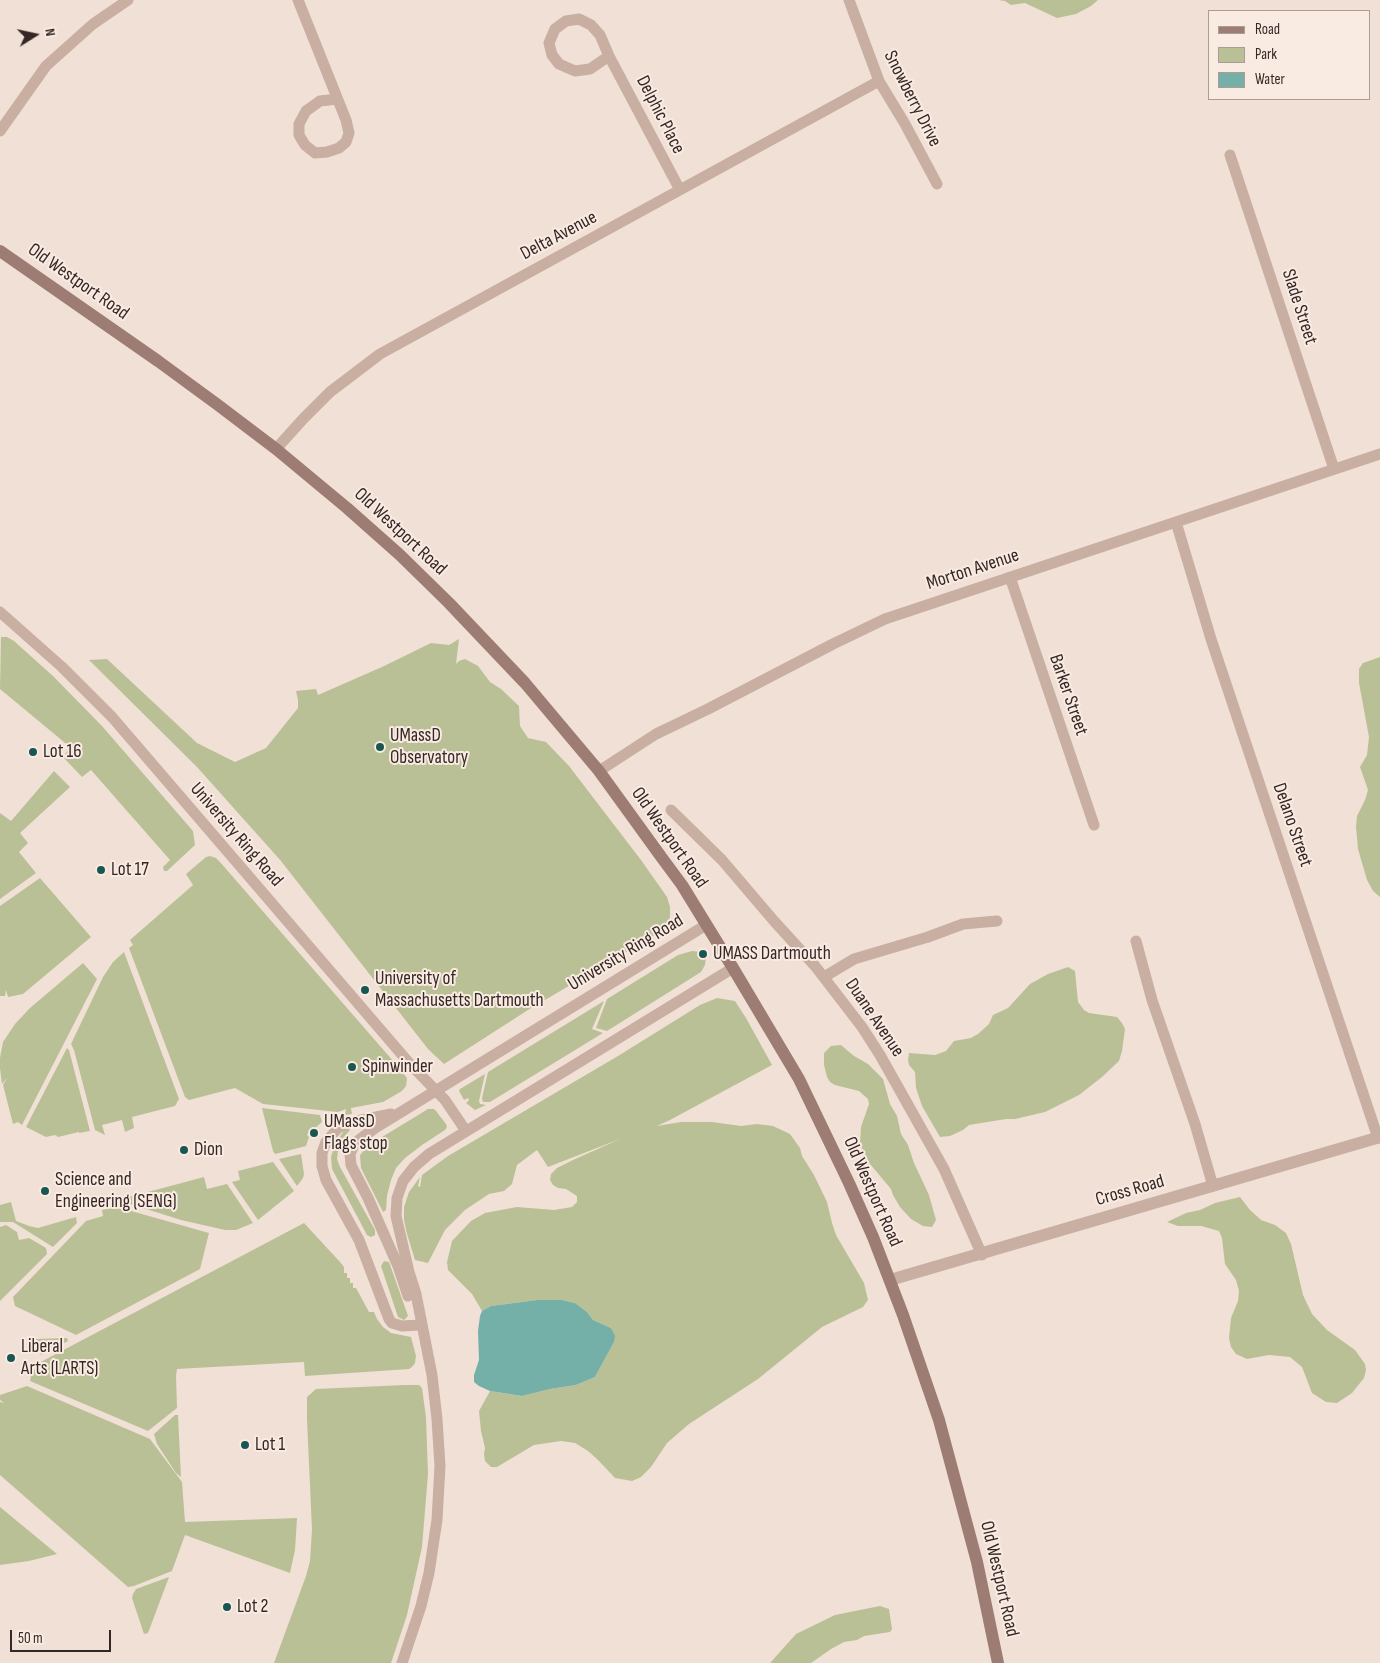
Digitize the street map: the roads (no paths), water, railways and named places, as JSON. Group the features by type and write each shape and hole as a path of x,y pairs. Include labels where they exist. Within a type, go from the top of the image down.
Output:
{"main road":[{"name":"Old Westport Road","path":"0,251 166,366 276,449 400,555 449,603 525,683 599,771 677,878 799,1079 850,1183 890,1280 920,1362 951,1460 977,1562 998,1663"}],"street":[{"path":"0,131 46,66 93,24 128,0"},
{"path":"298,0 346,120 349,133 346,142 339,148 315,153 305,145 299,135 298,124 306,111 320,101 337,100"},
{"name":"Snowberry Drive","path":"850,0 879,81 905,124 937,184"},
{"name":"Delphic Place","path":"609,56 590,68 575,71 559,64 552,55 549,43 555,29 566,21 579,19 591,25 600,35 609,56 680,190"},
{"name":"Delta Avenue","path":"276,449 330,392 380,354 879,81"},
{"name":"Slade Street","path":"1230,155 1334,469"},
{"name":"Morton Avenue","path":"599,771 656,734 708,710 833,644 885,619 1380,454"},
{"name":"Delano Street","path":"1176,522 1210,639 1379,1138"},
{"name":"Barker Street","path":"1010,576 1094,825"},
{"name":"University Ring Road","path":"0,612 62,667 112,718 410,1064 437,1090 466,1131"},
{"name":"Duane Avenue","path":"671,810 722,860 824,977 862,1027 880,1055 944,1169 982,1254"},
{"path":"824,977 854,959 928,937 963,924 997,921"},
{"name":"University Ring Road","path":"420,1325 398,1266 350,1160 352,1148 359,1139 407,1108 706,925"},
{"path":"1136,941 1152,1000 1195,1124 1213,1186"},
{"name":"University Ring Road","path":"402,1663 421,1606 429,1574 440,1484 439,1441 429,1361 420,1325 416,1294 397,1222 399,1192 406,1176 418,1162 466,1131 733,968"},
{"path":"407,1108 381,1117 352,1122 338,1128 330,1136 324,1147 322,1166 326,1180 359,1240 389,1319 392,1323 402,1326 420,1325"},
{"name":"Cross Road","path":"890,1280 1379,1138"}],"water":[{"path":"537,1300 562,1300 575,1303 587,1312 593,1320 611,1328 615,1336 614,1342 595,1377 576,1385 522,1396 490,1391 479,1386 474,1382 474,1375 479,1360 478,1331 482,1311 491,1306"}],"place":[{"name":"UMassD Observatory","path":"380,747"},
{"name":"Lot 16","path":"33,752"},
{"name":"Lot 17","path":"101,870"},
{"name":"UMASS Dartmouth","path":"703,954"},
{"name":"University of Massachusetts Dartmouth","path":"365,990"},
{"name":"Spinwinder","path":"352,1067"},
{"name":"UMassD Flags stop","path":"314,1133"},
{"name":"Dion","path":"184,1150"},
{"name":"Science and Engineering (SENG)","path":"45,1191"},
{"name":"Liberal Arts (LARTS)","path":"11,1358"},
{"name":"Lot 1","path":"245,1445"},
{"name":"Lot 2","path":"227,1607"}]}
